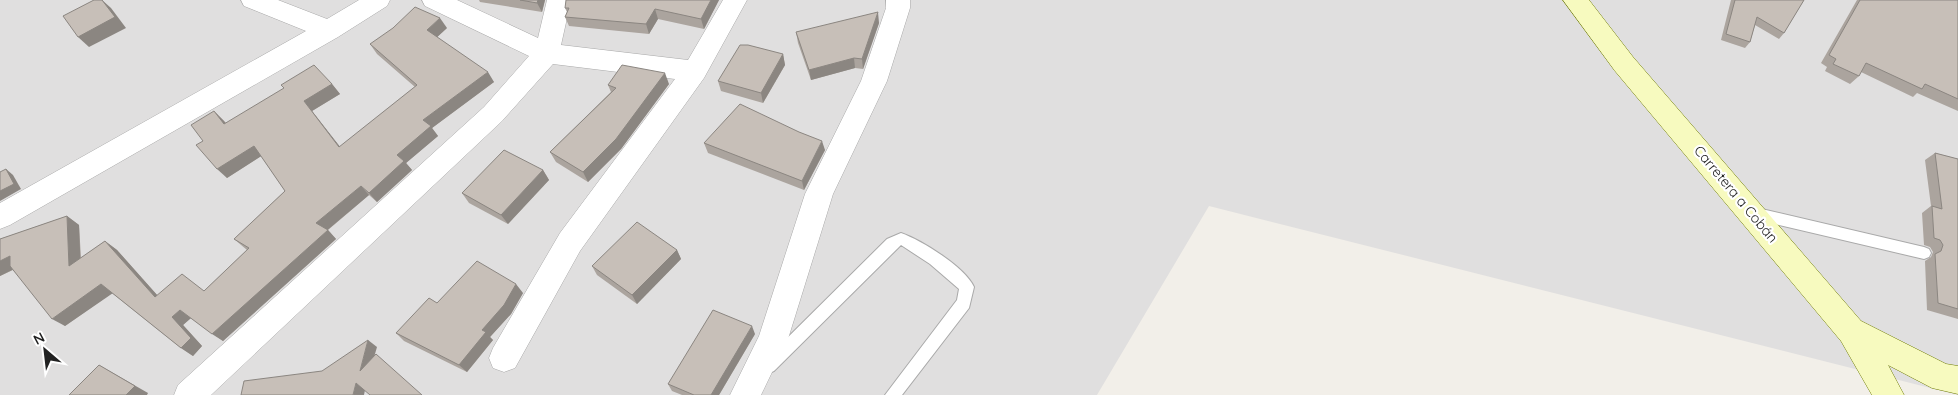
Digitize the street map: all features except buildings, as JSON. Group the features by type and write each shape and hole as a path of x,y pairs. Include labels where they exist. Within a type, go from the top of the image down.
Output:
{"street":[{"path":"0,217 329,30 378,0"},
{"path":"434,0 547,53 694,71"},
{"path":"189,395 493,114 547,53 559,0"},
{"path":"504,358 570,242 694,71 735,0"},
{"path":"748,389 773,339 819,194 874,81 898,8 898,0"},
{"name":"Carretera a Cobán","path":"1575,0 1624,64 1852,331 1889,395"},
{"path":"267,2 329,30"},
{"path":"1852,331 1943,378 1958,380"}],"lane":[{"path":"1752,212 1924,253"},
{"path":"748,389 891,244 896,240 902,239 933,259 961,280 967,287 964,303 893,395"}],"shaded area":[{"path":"0,0 1958,0 1958,395 1209,206 1097,395 0,395"}]}
